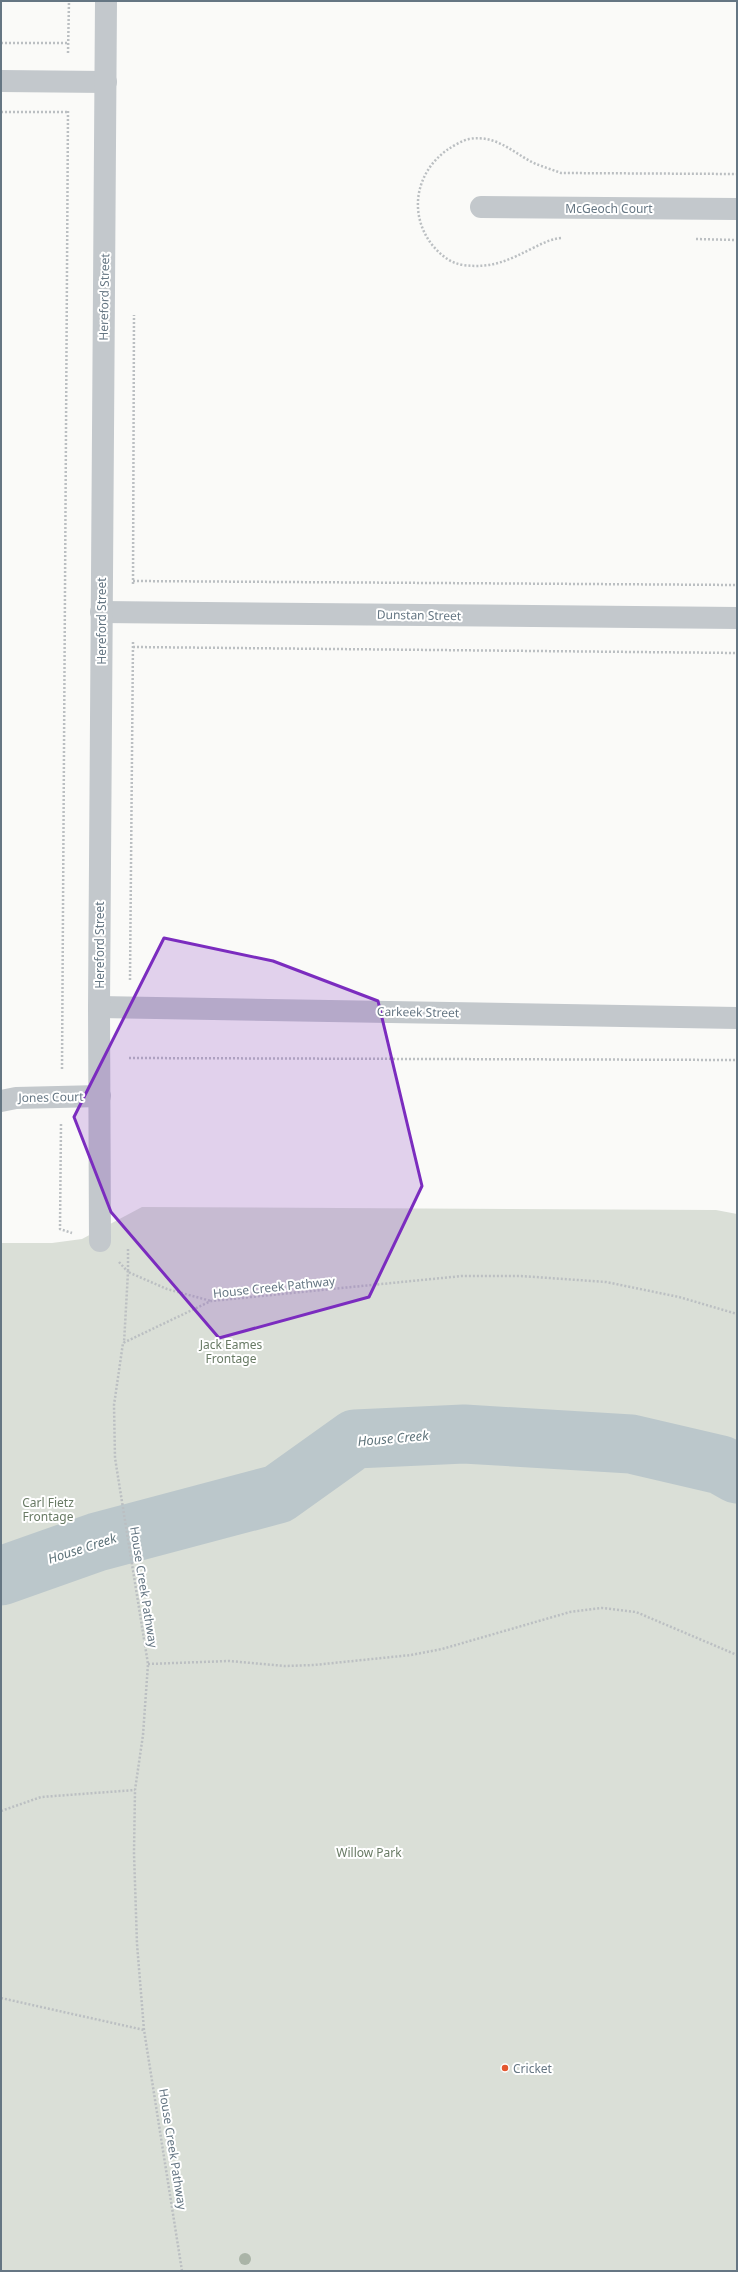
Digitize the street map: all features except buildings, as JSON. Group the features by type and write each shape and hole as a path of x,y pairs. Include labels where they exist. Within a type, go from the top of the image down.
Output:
{"street":[{"name":"Hereford Street","path":"100,1241 99,1007 106,1"},
{"path":"1,81 106,82"},
{"name":"McGeoch Court","path":"481,207 737,209"},
{"name":"Dunstan Street","path":"101,612 737,618"},
{"name":"Carkeek Street","path":"99,1007 737,1018"},
{"name":"Jones Court","path":"1,1101 16,1098 100,1096"}],"path":[{"path":"69,1 60,1229 100,1241 128,1272 167,1289 211,1301"},
{"path":"1,43 69,43"},
{"path":"1,112 68,112"},
{"path":"130,1007 134,311"},
{"path":"133,581 737,585"},
{"path":"133,648 737,653"},
{"path":"129,1051 128,1058 737,1060"},
{"path":"124,1344 128,1272"},
{"name":"House Creek Pathway","path":"182,2271 144,2030 137,1944 134,1853 135,1790 143,1735 148,1664 115,1458 114,1405 124,1344 211,1301 462,1276 521,1276 606,1282 679,1297 737,1314"},
{"path":"148,1664 229,1661 285,1666 314,1665 412,1656 442,1649 570,1612 602,1608 636,1612 737,1655"},
{"path":"1,1810 41,1797 135,1790"},
{"path":"1,1998 144,2030"}],"highlighted area":[{"path":"164,938 273,961 378,1001 422,1186 369,1297 219,1338 111,1212 74,1117"}],"green space":[{"name":"Willow Park","path":"142,1207 716,1210 737,1214 737,2271 1,2271 1,1243 52,1243 82,1239"}],"waterway":[{"name":"House Creek","path":"1,1576 97,1542 278,1494 355,1439 464,1434 631,1444 721,1465 737,1474"}],"place":[{"name":"Cricket","path":"505,2068"}],"park label":[{"name":"Jack Eames Frontage","path":"231,1351"},
{"name":"Carl Fietz Frontage","path":"48,1509"}]}
